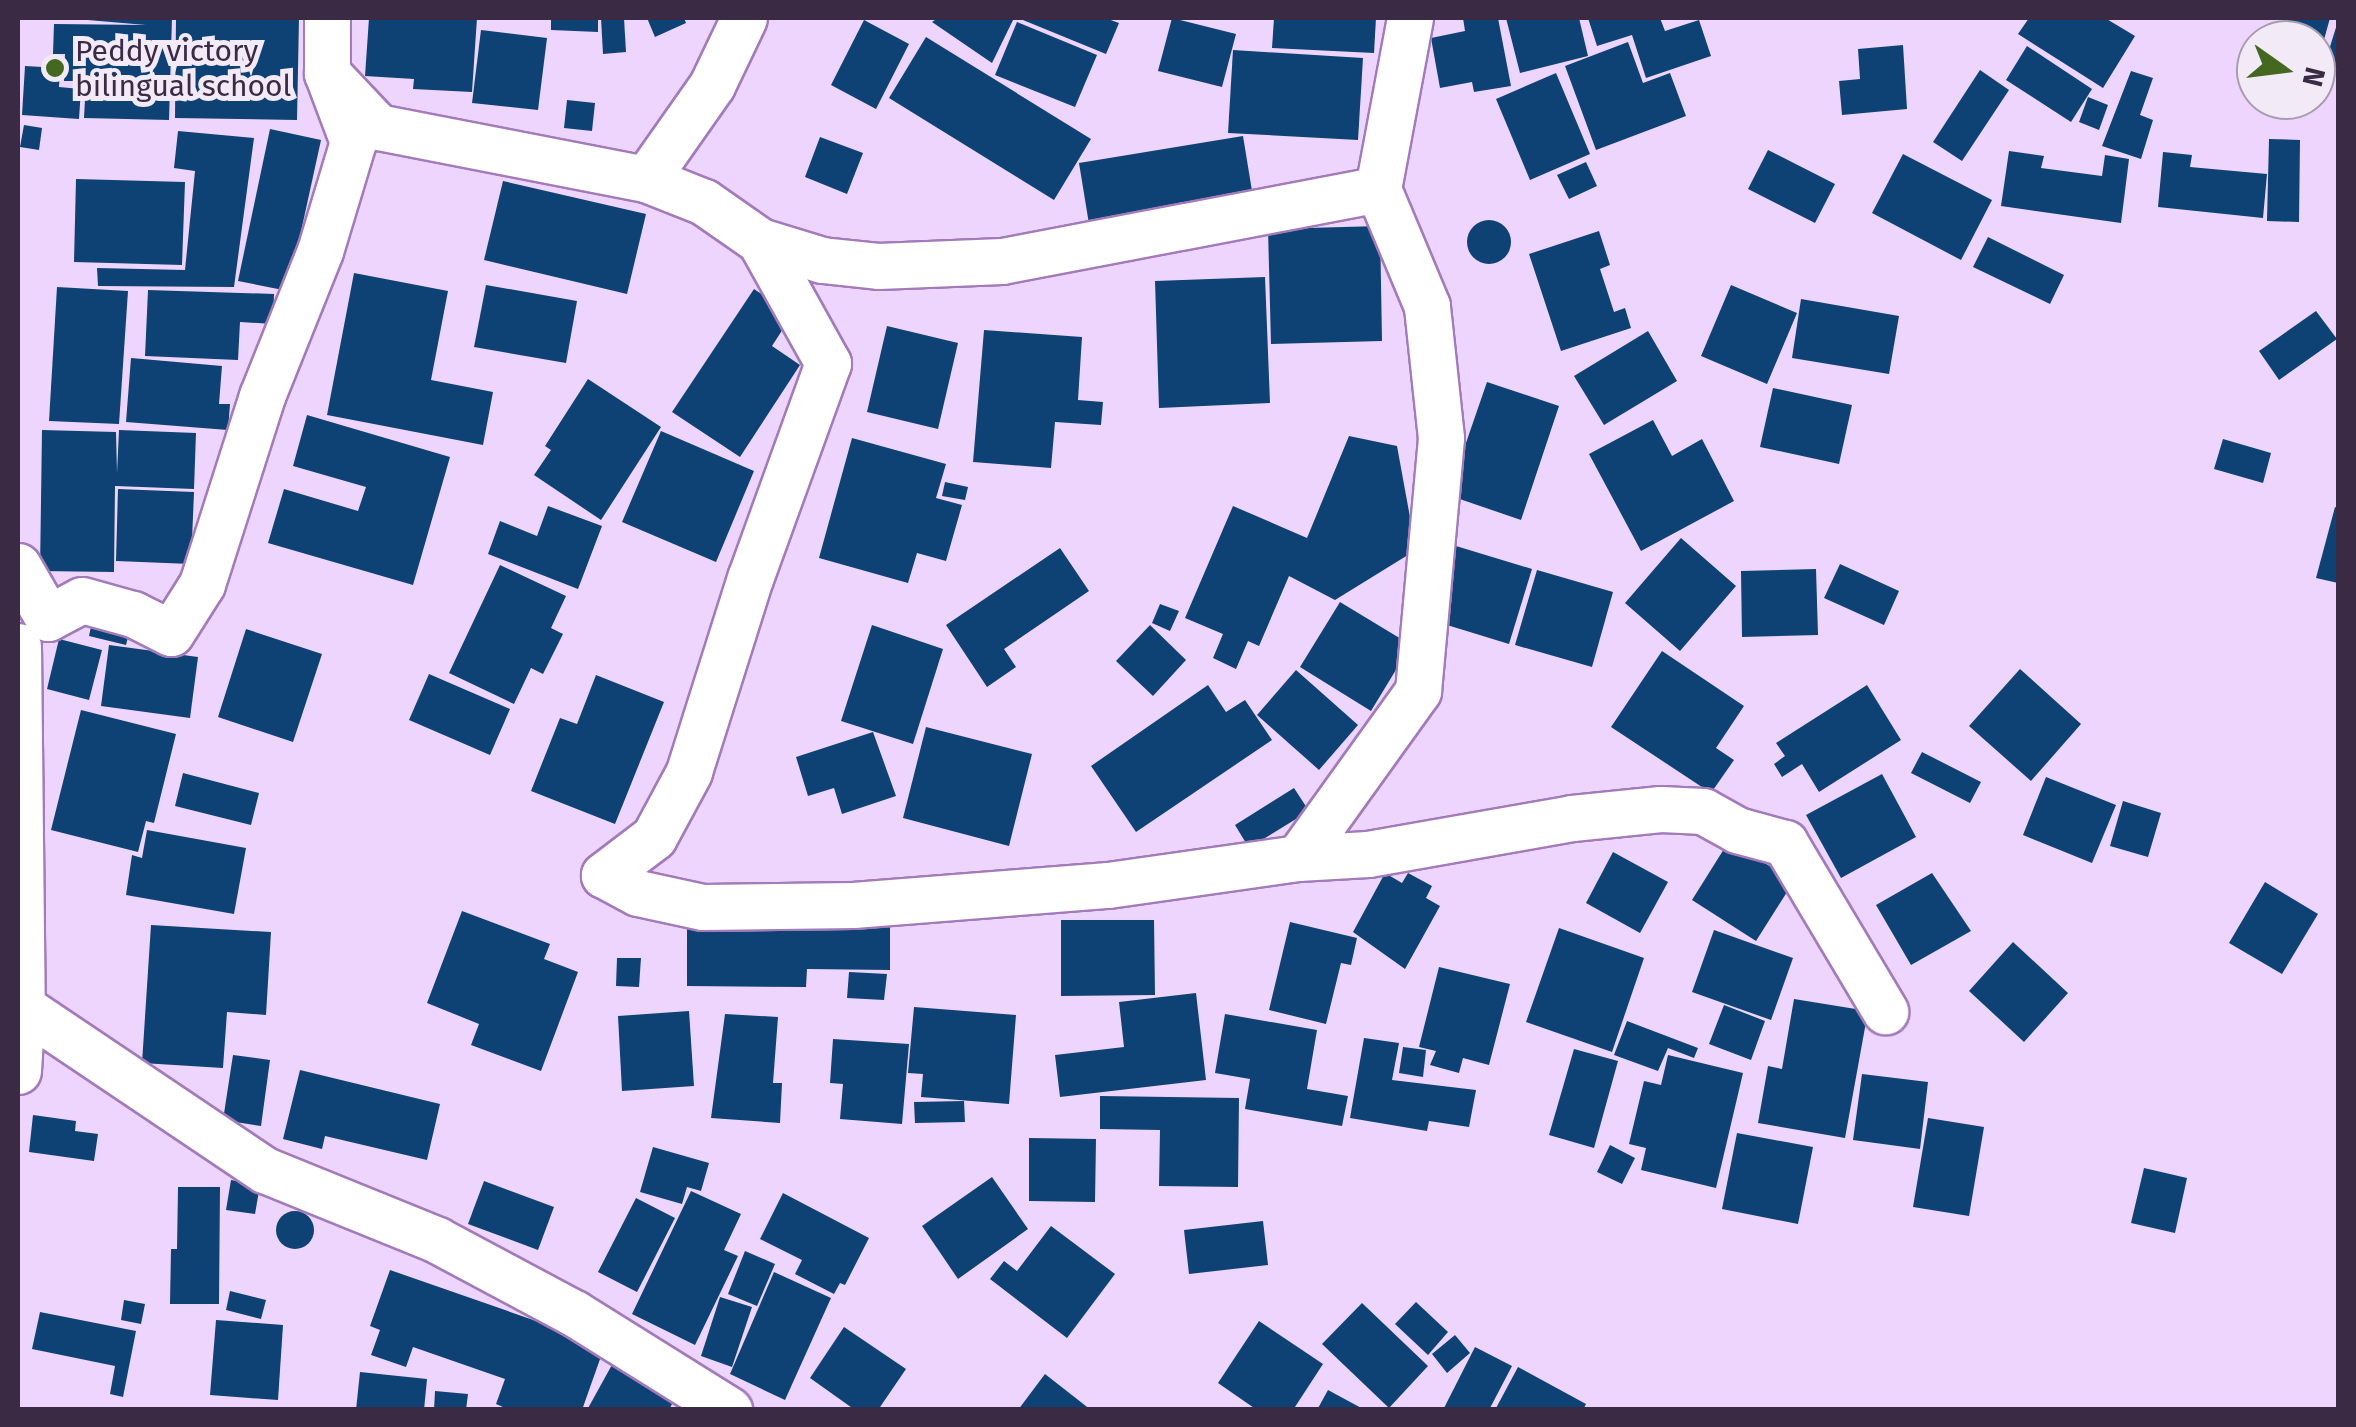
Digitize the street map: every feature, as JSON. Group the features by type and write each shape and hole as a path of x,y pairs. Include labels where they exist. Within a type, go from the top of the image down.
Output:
{"street":[{"path":"18,566 48,618 82,600 133,614 172,633 202,584 262,396 320,251 352,142 327,73 328,18"},
{"path":"646,179 712,85 744,18"},
{"path":"1298,858 1418,691 1441,438 1427,306 1378,189 1410,18"},
{"path":"327,73 378,127 646,179 704,202 760,240 822,260 878,266 1002,261 1378,189"},
{"path":"760,240 828,363 750,578 689,772 654,837 604,874 638,892 704,906 853,905 1108,885 1298,858 1402,849 1572,818 1661,810 1703,812 1737,830 1785,844 1886,1011"},
{"path":"18,646 22,1007 18,1071"},
{"path":"22,1007 265,1170 438,1240 574,1313 729,1410"}],"building":[{"path":"64,18 172,18 169,120 84,118 86,81 64,81 65,54 53,54 54,24 146,25"},
{"path":"176,18 299,18 297,120 175,118"},
{"path":"369,18 477,18 472,92 413,89 414,79 365,76"},
{"path":"551,18 598,18 598,32 551,30"},
{"path":"601,18 624,18 626,52 603,54"},
{"path":"647,18 684,18 686,23 655,37"},
{"path":"938,18 1014,18 992,63 932,22"},
{"path":"1018,18 1105,18 1119,23 1106,54"},
{"path":"1172,18 1236,34 1222,87 1158,71"},
{"path":"1274,18 1376,18 1374,53 1272,48"},
{"path":"1463,18 1498,18 1511,86 1474,92 1472,82 1440,88 1431,38 1465,31"},
{"path":"1506,18 1579,18 1588,56 1520,73"},
{"path":"1588,18 1660,18 1665,31 1699,20 1711,56 1646,78 1632,35 1597,46"},
{"path":"2029,18 2105,18 2135,36 2103,88 2018,34"},
{"path":"2289,18 2330,18 2329,20"},
{"path":"864,20 909,44 876,109 831,85"},
{"path":"2338,21 2338,70 2336,69"},
{"path":"1017,22 1097,55 1075,107 995,75"},
{"path":"481,30 547,38 538,110 472,103"},
{"path":"926,37 1091,139 1054,200 889,98"},
{"path":"1628,42 1643,83 1670,73 1686,116 1596,150 1565,66"},
{"path":"1903,45 1907,109 1842,115 1839,81 1860,79 1858,49"},
{"path":"2027,46 2092,89 2071,122 2006,80"},
{"path":"1233,50 1363,58 1358,140 1228,133"},
{"path":"25,66 60,68 59,87 81,89 79,119 22,115"},
{"path":"1980,70 2009,90 1962,161 1933,142"},
{"path":"2131,71 2153,78 2140,115 2153,120 2141,159 2102,146"},
{"path":"1556,73 1590,154 1530,180 1496,99"},
{"path":"2088,97 2108,105 2099,130 2079,122"},
{"path":"567,100 595,103 592,131 564,128"},
{"path":"24,125 42,128 39,150 20,147"},
{"path":"270,129 321,140 288,291 238,281"},
{"path":"178,131 254,138 234,287 98,286 97,268 185,270 195,171 174,168"},
{"path":"1243,136 1253,197 1089,224 1079,163"},
{"path":"820,137 863,153 847,194 805,177"},
{"path":"2269,139 2300,140 2299,222 2267,221"},
{"path":"1768,150 1835,184 1815,223 1748,189"},
{"path":"2009,151 2044,156 2041,168 2102,176 2105,155 2129,159 2121,223 2001,206"},
{"path":"2163,152 2192,155 2190,167 2267,174 2263,218 2158,207"},
{"path":"1903,154 1992,200 1961,260 1872,213"},
{"path":"1586,162 1597,186 1569,199 1557,175"},
{"path":"76,179 185,182 182,265 74,262"},
{"path":"503,181 646,214 627,294 484,260"},
{"path":"1489,220 1505,226 1511,242 1505,258 1489,264 1473,258 1467,242 1473,226"},
{"path":"1380,226 1382,341 1271,344 1268,229"},
{"path":"1599,231 1610,265 1600,269 1614,312 1625,308 1631,328 1561,351 1529,254"},
{"path":"1988,237 2064,275 2050,304 1973,267"},
{"path":"354,273 448,291 431,380 493,392 483,445 327,415"},
{"path":"1265,277 1270,403 1159,408 1155,281"},
{"path":"486,285 577,301 566,363 474,347"},
{"path":"1731,285 1797,313 1767,384 1701,356"},
{"path":"57,287 128,291 119,424 49,421"},
{"path":"754,289 792,315 772,346 800,365 740,457 672,412"},
{"path":"148,290 274,294 273,324 240,322 238,360 145,356"},
{"path":"1801,299 1899,316 1889,374 1792,358"},
{"path":"2316,311 2337,339 2279,380 2259,351"},
{"path":"887,326 958,343 938,429 867,412"},
{"path":"984,330 1082,337 1078,400 1103,402 1101,425 1055,422 1051,468 973,462"},
{"path":"1648,331 1677,381 1604,425 1574,376"},
{"path":"131,358 222,366 219,404 230,404 228,430 126,422"},
{"path":"588,379 661,427 601,520 534,475 551,450 545,446"},
{"path":"1487,382 1559,406 1521,520 1448,495"},
{"path":"1773,388 1852,405 1839,464 1760,447"},
{"path":"307,415 450,457 413,585 268,543 284,489 358,511 366,487 293,466"},
{"path":"1653,420 1672,456 1702,439 1734,501 1641,551 1589,454"},
{"path":"42,430 116,432 117,473 119,430 196,433 194,489 115,486 114,572 40,571"},
{"path":"661,431 754,471 716,562 622,522"},
{"path":"1349,436 1397,446 1416,550 1335,600 1289,576 1259,646 1248,641 1236,669 1213,658 1223,634 1185,618 1233,506 1307,538"},
{"path":"852,438 946,464 936,498 962,505 946,561 917,553 908,583 819,558"},
{"path":"2223,439 2271,453 2263,483 2214,469"},
{"path":"945,482 968,487 965,500 942,496"},
{"path":"118,489 194,492 191,564 116,561"},
{"path":"548,506 602,526 578,589 488,554 500,521 537,536"},
{"path":"2335,507 2338,508 2338,583 2316,578"},
{"path":"1681,538 1736,586 1680,651 1625,603"},
{"path":"1456,546 1532,569 1509,644 1434,621"},
{"path":"1060,548 1089,591 1004,649 1016,667 987,687 946,625"},
{"path":"1840,564 1899,591 1884,625 1824,598"},
{"path":"500,565 566,596 551,628 563,634 543,674 531,668 514,704 449,673"},
{"path":"1816,569 1818,635 1742,637 1741,571"},
{"path":"1537,570 1613,592 1592,667 1515,645"},
{"path":"1340,602 1411,645 1371,711 1300,667"},
{"path":"1160,604 1179,611 1170,631 1152,623"},
{"path":"94,613 132,621 126,645 89,636"},
{"path":"872,625 943,649 913,744 841,721"},
{"path":"1150,625 1186,660 1153,696 1116,661"},
{"path":"246,629 322,654 293,742 218,717"},
{"path":"59,639 102,650 89,700 47,689"},
{"path":"109,645 198,657 190,718 101,706"},
{"path":"1662,651 1744,706 1716,748 1734,760 1711,793 1611,727"},
{"path":"2020,669 2081,724 2031,781 1969,726"},
{"path":"1296,670 1358,725 1319,770 1257,715"},
{"path":"429,674 510,709 490,755 409,720"},
{"path":"596,675 664,702 615,824 531,791 560,718 577,724"},
{"path":"1208,685 1226,712 1245,700 1272,740 1136,832 1091,766"},
{"path":"1867,685 1901,740 1819,792 1802,764 1782,777 1774,764 1785,756 1776,743"},
{"path":"81,710 176,734 154,823 146,821 138,852 51,830"},
{"path":"926,727 1032,754 1009,846 903,818"},
{"path":"873,732 896,796 842,814 834,788 808,796 796,757"},
{"path":"1922,752 1981,782 1970,803 1911,773"},
{"path":"183,773 259,793 251,825 175,806"},
{"path":"1882,774 1916,837 1841,878 1806,815"},
{"path":"2046,777 2116,805 2092,863 2023,835"},
{"path":"1294,788 1309,811 1249,848 1235,825"},
{"path":"2123,801 2161,813 2148,857 2110,846"},
{"path":"147,830 246,848 234,914 126,895 132,855 142,858"},
{"path":"1729,841 1794,881 1756,941 1692,900"},
{"path":"1613,852 1668,882 1640,933 1586,903"},
{"path":"1385,873 1402,883 1408,873 1432,886 1426,898 1440,906 1405,969 1353,932"},
{"path":"1932,873 1971,931 1911,965 1876,905"},
{"path":"2265,882 2318,914 2282,974 2229,943"},
{"path":"462,911 550,944 544,959 578,972 541,1071 471,1045 479,1024 427,1003"},
{"path":"890,920 890,970 807,969 806,987 687,986 687,922"},
{"path":"1061,920 1154,920 1155,995 1061,996"},
{"path":"1290,922 1357,938 1351,965 1341,963 1326,1024 1269,1010"},
{"path":"151,925 271,932 266,1015 227,1012 223,1068 142,1063"},
{"path":"1559,928 1644,958 1612,1052 1526,1022"},
{"path":"1714,930 1793,958 1771,1020 1692,992"},
{"path":"2013,942 2068,993 2024,1042 1969,991"},
{"path":"617,958 641,958 639,987 616,986"},
{"path":"1439,967 1510,984 1489,1065 1463,1058 1459,1073 1430,1065 1436,1051 1419,1047"},
{"path":"849,972 887,974 884,1000 847,998"},
{"path":"1196,993 1206,1080 1060,1097 1055,1055 1124,1047 1119,1002"},
{"path":"1794,999 1868,1011 1845,1138 1758,1123 1768,1066 1782,1069"},
{"path":"1724,1005 1765,1021 1751,1060 1709,1044"},
{"path":"914,1007 1016,1015 1009,1104 921,1097 923,1074 908,1073"},
{"path":"689,1011 694,1086 622,1091 618,1016"},
{"path":"725,1014 778,1017 773,1083 782,1083 780,1123 711,1118"},
{"path":"1225,1014 1317,1030 1307,1089 1348,1096 1342,1126 1245,1109 1250,1079 1215,1073"},
{"path":"1627,1021 1698,1048 1694,1058 1668,1048 1658,1071 1614,1055"},
{"path":"1364,1038 1399,1043 1392,1080 1476,1090 1469,1127 1429,1121 1427,1131 1350,1118"},
{"path":"833,1039 909,1044 902,1124 840,1119 843,1084 830,1083"},
{"path":"1403,1047 1426,1050 1423,1077 1399,1073"},
{"path":"1574,1049 1618,1061 1594,1148 1549,1135"},
{"path":"233,1055 270,1060 261,1126 223,1120"},
{"path":"1668,1055 1743,1073 1716,1188 1641,1170 1646,1148 1629,1144 1644,1081 1661,1085"},
{"path":"300,1070 440,1104 427,1160 325,1136 322,1149 283,1139"},
{"path":"1862,1074 1928,1082 1920,1149 1853,1140"},
{"path":"1100,1096 1239,1098 1238,1187 1159,1186 1160,1130 1100,1129"},
{"path":"964,1101 965,1122 915,1123 914,1102"},
{"path":"33,1115 76,1121 75,1131 98,1134 94,1161 29,1152"},
{"path":"1928,1118 1984,1127 1969,1216 1913,1207"},
{"path":"1737,1133 1813,1147 1798,1224 1722,1209"},
{"path":"1029,1138 1096,1139 1095,1202 1029,1201"},
{"path":"1610,1145 1635,1158 1622,1184 1597,1172"},
{"path":"653,1147 709,1163 701,1191 687,1187 682,1204 640,1192"},
{"path":"2144,1168 2187,1178 2175,1233 2131,1223"},
{"path":"992,1177 1028,1229 958,1279 922,1226"},
{"path":"231,1180 260,1185 255,1214 226,1210"},
{"path":"484,1181 554,1207 538,1250 468,1224"},
{"path":"178,1187 220,1187 219,1304 170,1304 171,1249 177,1249"},
{"path":"691,1191 741,1214 724,1250 738,1256 695,1345 632,1314"},
{"path":"783,1193 869,1238 845,1285 840,1283 834,1294 795,1274 802,1260 760,1239"},
{"path":"636,1198 675,1218 637,1292 598,1272"},
{"path":"295,1211 308,1217 314,1230 308,1243 295,1249 282,1243 276,1230 282,1217"},
{"path":"1263,1221 1268,1265 1189,1274 1184,1230"},
{"path":"1051,1226 1115,1274 1067,1338 990,1279 1004,1261 1017,1271"},
{"path":"745,1251 775,1264 757,1306 728,1294"},
{"path":"390,1270 605,1345 582,1410 510,1410 496,1404 505,1379 413,1347 406,1367 371,1355 380,1330 370,1326"},
{"path":"774,1272 831,1298 785,1400 730,1374"},
{"path":"230,1291 266,1300 261,1319 226,1310"},
{"path":"720,1297 752,1307 732,1367 701,1356"},
{"path":"124,1300 145,1304 141,1324 121,1320"},
{"path":"1416,1302 1448,1332 1428,1355 1395,1324"},
{"path":"1362,1303 1428,1366 1389,1408 1322,1344"},
{"path":"40,1312 136,1331 123,1397 110,1394 115,1366 32,1349"},
{"path":"216,1320 283,1325 278,1400 210,1395"},
{"path":"1259,1321 1323,1364 1293,1410 1257,1410 1218,1383"},
{"path":"844,1327 906,1369 878,1410 855,1410 810,1378"},
{"path":"1455,1335 1470,1353 1447,1373 1432,1354"},
{"path":"1475,1347 1512,1366 1489,1410 1443,1410"},
{"path":"613,1363 675,1398 669,1410 587,1410"},
{"path":"1518,1367 1586,1404 1583,1410 1495,1410"},
{"path":"360,1372 427,1379 424,1410 356,1410"},
{"path":"1045,1374 1091,1410 1018,1410"},
{"path":"1328,1390 1365,1410 1317,1410"},
{"path":"435,1391 468,1394 466,1410 434,1410"}],"place":[{"name":"Peddy victory bilingual school","path":"55,68"}]}
